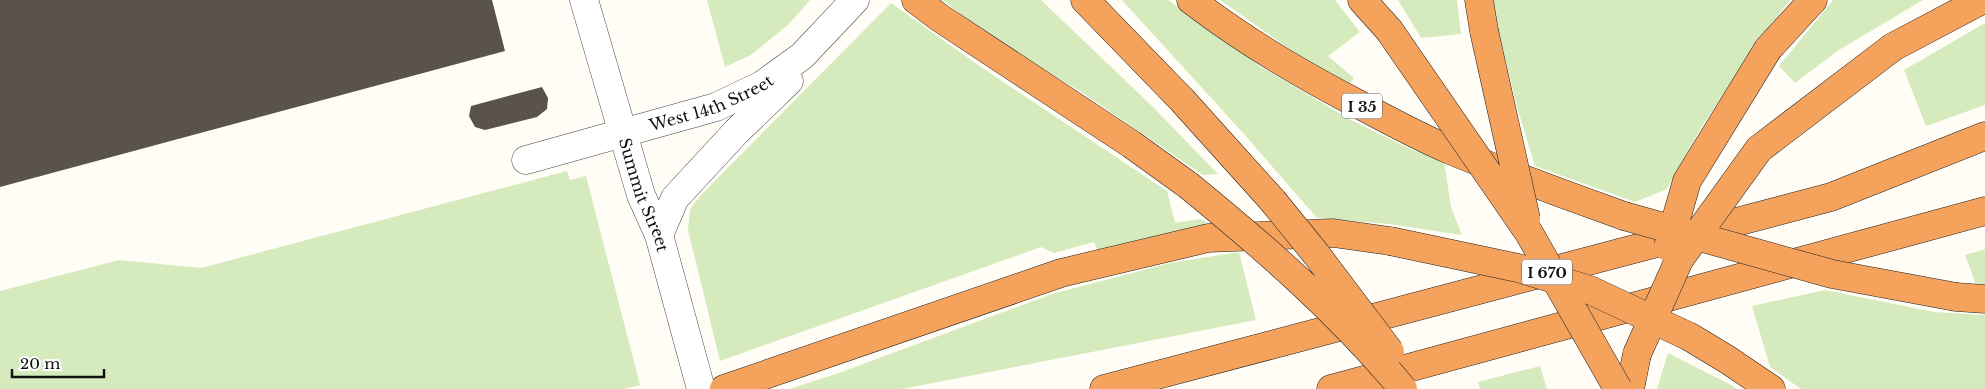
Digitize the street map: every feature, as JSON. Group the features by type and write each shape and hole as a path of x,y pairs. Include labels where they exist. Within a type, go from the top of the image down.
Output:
{"highway":[{"path":"916,0 940,18 1131,144 1188,185 1256,241 1294,276 1339,319 1403,389"},
{"path":"1085,0 1182,100 1273,201 1354,304 1414,389"},
{"name":"I 35","path":"1191,0 1264,50 1380,116 1449,149 1546,188 1624,216 1832,274 1956,297 1985,299"},
{"path":"1362,0 1389,30 1529,233 1618,389"},
{"path":"1479,0 1484,31 1529,233"},
{"path":"1630,389 1637,354 1687,181 1768,48 1813,0"},
{"path":"1637,354 1679,260 1759,149 1893,47 1982,0"},
{"name":"I 670","path":"1104,389 1830,197 1985,136"},
{"path":"1331,389 1985,211"},
{"path":"724,389 1061,273 1208,238 1333,233 1390,241 1518,268 1590,290 1690,337 1771,389"}],"street":[{"name":"Summit Street","path":"584,0 641,195 659,235 701,389"},
{"name":"West 14th Street","path":"526,160 716,107 762,85 802,56 855,0"},
{"name":"West 14th Street","path":"659,235 675,198 737,131 788,82 802,56"}],"green space":[{"path":"707,0 810,0 789,24 751,55 725,67"},
{"path":"943,0 1041,0 1152,106 1218,174 1203,175 1083,93 989,37"},
{"path":"1122,0 1168,0 1261,67 1351,120 1408,148 1444,161 1451,207 1462,235 1389,224 1317,218 1244,134"},
{"path":"1220,0 1335,0 1360,32 1328,56 1354,78 1348,86 1297,54"},
{"path":"1398,0 1457,0 1461,34 1421,38"},
{"path":"1491,0 1790,0 1765,32 1702,126 1667,189 1635,202 1535,166 1517,107"},
{"path":"1833,0 1923,0 1839,50 1795,83 1779,66"},
{"path":"891,3 981,67 1167,191 1175,223 1201,219 1211,226 1098,251 1094,242 1054,253 1041,247 720,361 688,230 690,209 702,194"},
{"path":"1985,23 1985,105 1926,126 1904,70"},
{"path":"567,171 570,180 586,176 640,385 624,389 0,389 0,291 119,260 201,268"},
{"path":"1985,249 1985,286 1976,285 1965,255"},
{"path":"1239,252 1256,320 902,389 789,389 839,373 1052,294 1170,263"},
{"path":"1825,290 1934,312 1985,315 1985,389 1801,389 1770,367 1752,306"},
{"path":"1668,353 1731,385 1737,389 1657,389"},
{"path":"1540,366 1547,389 1480,389 1478,382"}],"building":[{"path":"0,0 492,0 505,51 0,187"},
{"path":"542,87 548,98 547,109 537,117 485,130 475,127 469,116 471,106"}]}
